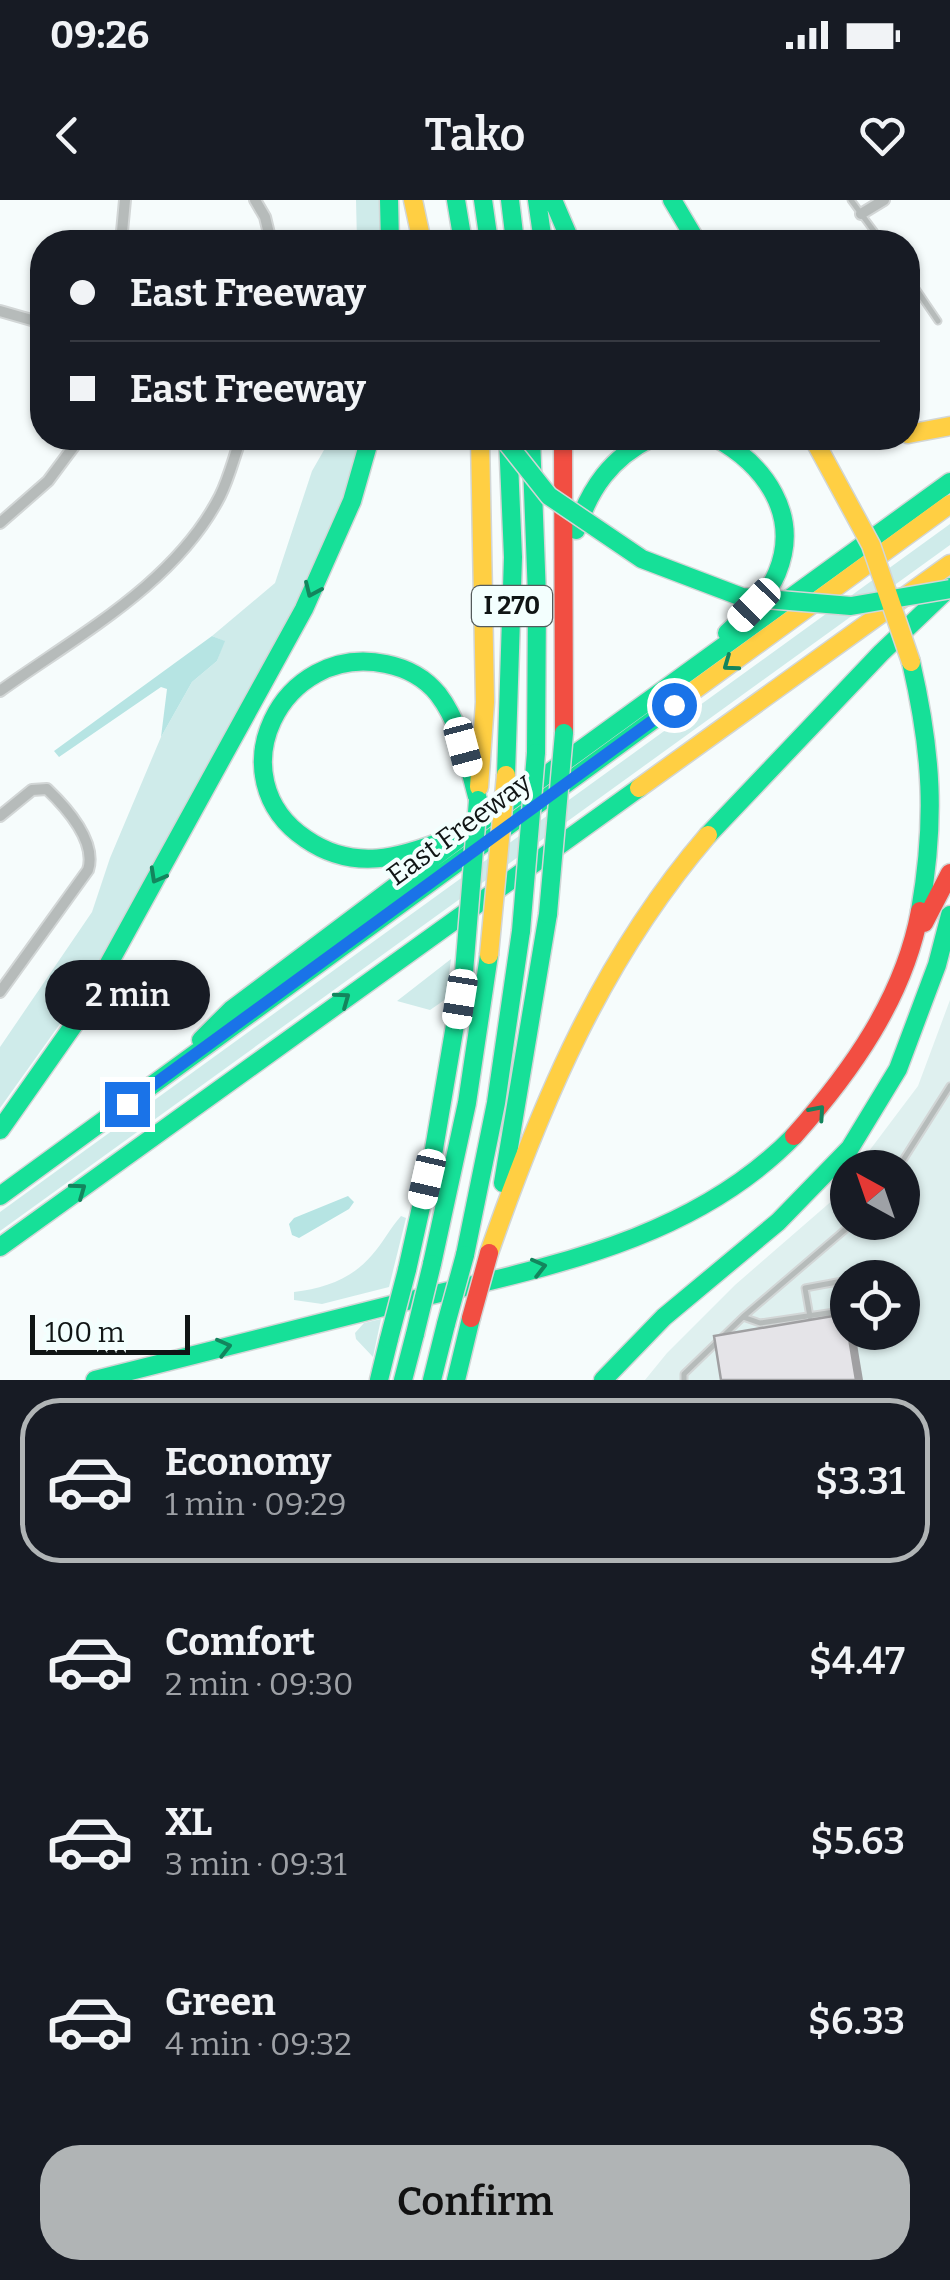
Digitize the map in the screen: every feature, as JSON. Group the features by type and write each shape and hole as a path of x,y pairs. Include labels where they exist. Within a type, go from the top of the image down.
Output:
{"highway":[{"path":"389,200 390,230"},
{"path":"413,200 419,230"},
{"path":"456,200 461,230"},
{"path":"483,200 487,230"},
{"path":"510,200 514,230"},
{"path":"537,200 542,230"},
{"path":"553,200 566,230"},
{"path":"672,200 690,230"},
{"path":"920,432 950,426"},
{"path":"0,1130 80,1016 304,609 352,501 367,450"},
{"path":"378,1380 442,1110 464,972 484,702 480,450"},
{"name":"I 270","path":"403,1380 468,1103 489,955 506,775 513,557 507,450"},
{"path":"515,450 549,496 642,559 742,597 850,606 950,588"},
{"name":"I 270","path":"432,1380 464,1256 496,1102 521,931 536,753 538,596 532,450"},
{"path":"489,1252 518,1104 548,914 564,734 563,450"},
{"path":"566,592 572,542 588,493 616,458 630,450"},
{"path":"667,686 754,605 776,573 784,545 783,512 769,482 739,450"},
{"path":"820,450 871,545 912,662 924,725 932,790 928,863 908,955"},
{"path":"159,1081 231,1010 667,686 950,482"},
{"name":"East Freeway","path":"0,1196 950,504"},
{"path":"0,1247 950,564"},
{"path":"456,1380 489,1252 523,1153 558,1068 602,984 648,910 738,803 914,619 950,588"},
{"path":"474,828 390,859 347,860 315,849 287,826 270,798 263,756 271,723 286,697 317,671 362,660 398,666 424,679 448,706 478,800"},
{"path":"95,1380 584,1256 685,1217 747,1178 820,1111 876,1030 908,955 950,873"},
{"path":"603,1380 664,1317 778,1222 850,1148 898,1069 937,965 950,915"}],"street":[{"path":"123,230 125,200"},
{"path":"255,200 268,230"},
{"path":"862,214 884,200"},
{"path":"0,311 30,320"},
{"path":"0,523 48,481 71,450"},
{"path":"0,691 143,588 178,557 221,494 236,450"},
{"path":"0,816 32,790 47,789 88,843 92,856 88,870 0,992"}],"lane":[{"path":"850,200 873,230"},
{"path":"920,295 938,321"},
{"path":"909,1150 950,1086"},
{"path":"684,1380 684,1374 743,1317 833,1240"},
{"path":"810,1317 805,1288 830,1283"},
{"path":"743,1317 760,1324 830,1313"}],"shaded area":[{"path":"356,200 384,200 385,230 357,230"},
{"path":"324,450 361,450 321,559 265,662 77,1000 0,1108 0,1047 92,912 110,858 161,737 192,682 217,661 224,641 212,636 275,583 312,471"},
{"path":"950,524 950,545 0,1231 0,1212"},
{"path":"212,636 225,641 217,661 192,682 161,737 167,689 161,687 59,757 54,751"},
{"path":"451,959 446,999 430,1010 397,1001"},
{"path":"950,1000 950,1380 645,1380 735,1285 830,1202 830,1240 920,1240 920,1150 870,1150 918,1086"},
{"path":"348,1196 354,1202 349,1209 299,1238 292,1235 289,1224 294,1218"},
{"path":"401,1216 406,1218 389,1287 322,1304 294,1300 294,1292 327,1285 356,1270"},
{"path":"381,1319 373,1357 355,1333 364,1323"}],"building":[{"path":"830,1317 830,1350 851,1350 856,1380 721,1380 714,1336"}],"traffic: fast":[{"path":"389,200 390,230"},
{"path":"456,200 461,230"},
{"path":"483,200 487,230"},
{"path":"510,200 514,230"},
{"path":"537,200 541,230"},
{"path":"553,200 566,230"},
{"path":"672,200 690,230"},
{"path":"0,1130 80,1016 304,609 352,501 367,450"},
{"path":"506,775 513,557 509,450"},
{"path":"513,450 549,496 642,559 742,597 851,606 950,589"},
{"path":"531,450 537,596 536,753"},
{"path":"576,530 604,476 631,450"},
{"path":"727,633 773,582 783,552 784,531 774,494 750,462 735,450"},
{"path":"201,1040 231,1010 473,828 950,482"},
{"path":"708,835 881,653 950,587"},
{"path":"911,662 924,726 929,786 928,846 920,911"},
{"path":"450,838 377,858 342,856 306,839 279,813 265,783 264,751 272,720 291,694 316,673 349,663 401,668 427,683 453,718 478,800"},
{"path":"0,1196 682,699"},
{"path":"548,914 564,733"},
{"path":"521,931 536,753"},
{"path":"0,1247 639,788"},
{"path":"464,972 478,800"},
{"path":"503,1183 548,914"},
{"path":"603,1380 664,1317 778,1222 850,1148 898,1069 937,965 950,915"},
{"path":"465,1255 496,1103 521,931"},
{"path":"432,1264 467,1103 489,955"},
{"path":"407,1270 434,1149 464,972"},
{"path":"95,1380 609,1247 708,1203 753,1173 794,1136"},
{"path":"446,1324 465,1255"},
{"path":"415,1334 432,1264"},
{"path":"389,1339 407,1270"},
{"path":"456,1380 471,1318"},
{"path":"432,1380 446,1324"},
{"path":"403,1380 415,1334"},
{"path":"379,1380 389,1339"}],"traffic: slow":[{"path":"413,200 419,230"},
{"path":"920,432 950,426"},
{"path":"479,787 485,702 480,450"},
{"path":"820,450 871,545 911,662"},
{"path":"682,699 950,504"},
{"path":"639,788 950,564"},
{"path":"489,955 506,775"},
{"path":"489,1253 554,1086 606,981 670,882 708,835"}],"traffic: jam":[{"path":"563,450 564,733"},
{"path":"924,923 950,873"},
{"path":"794,1136 855,1060 888,1004 902,974 920,911"},
{"path":"471,1318 489,1253"}],"route":[{"path":"127,1104 674,705"}]}
